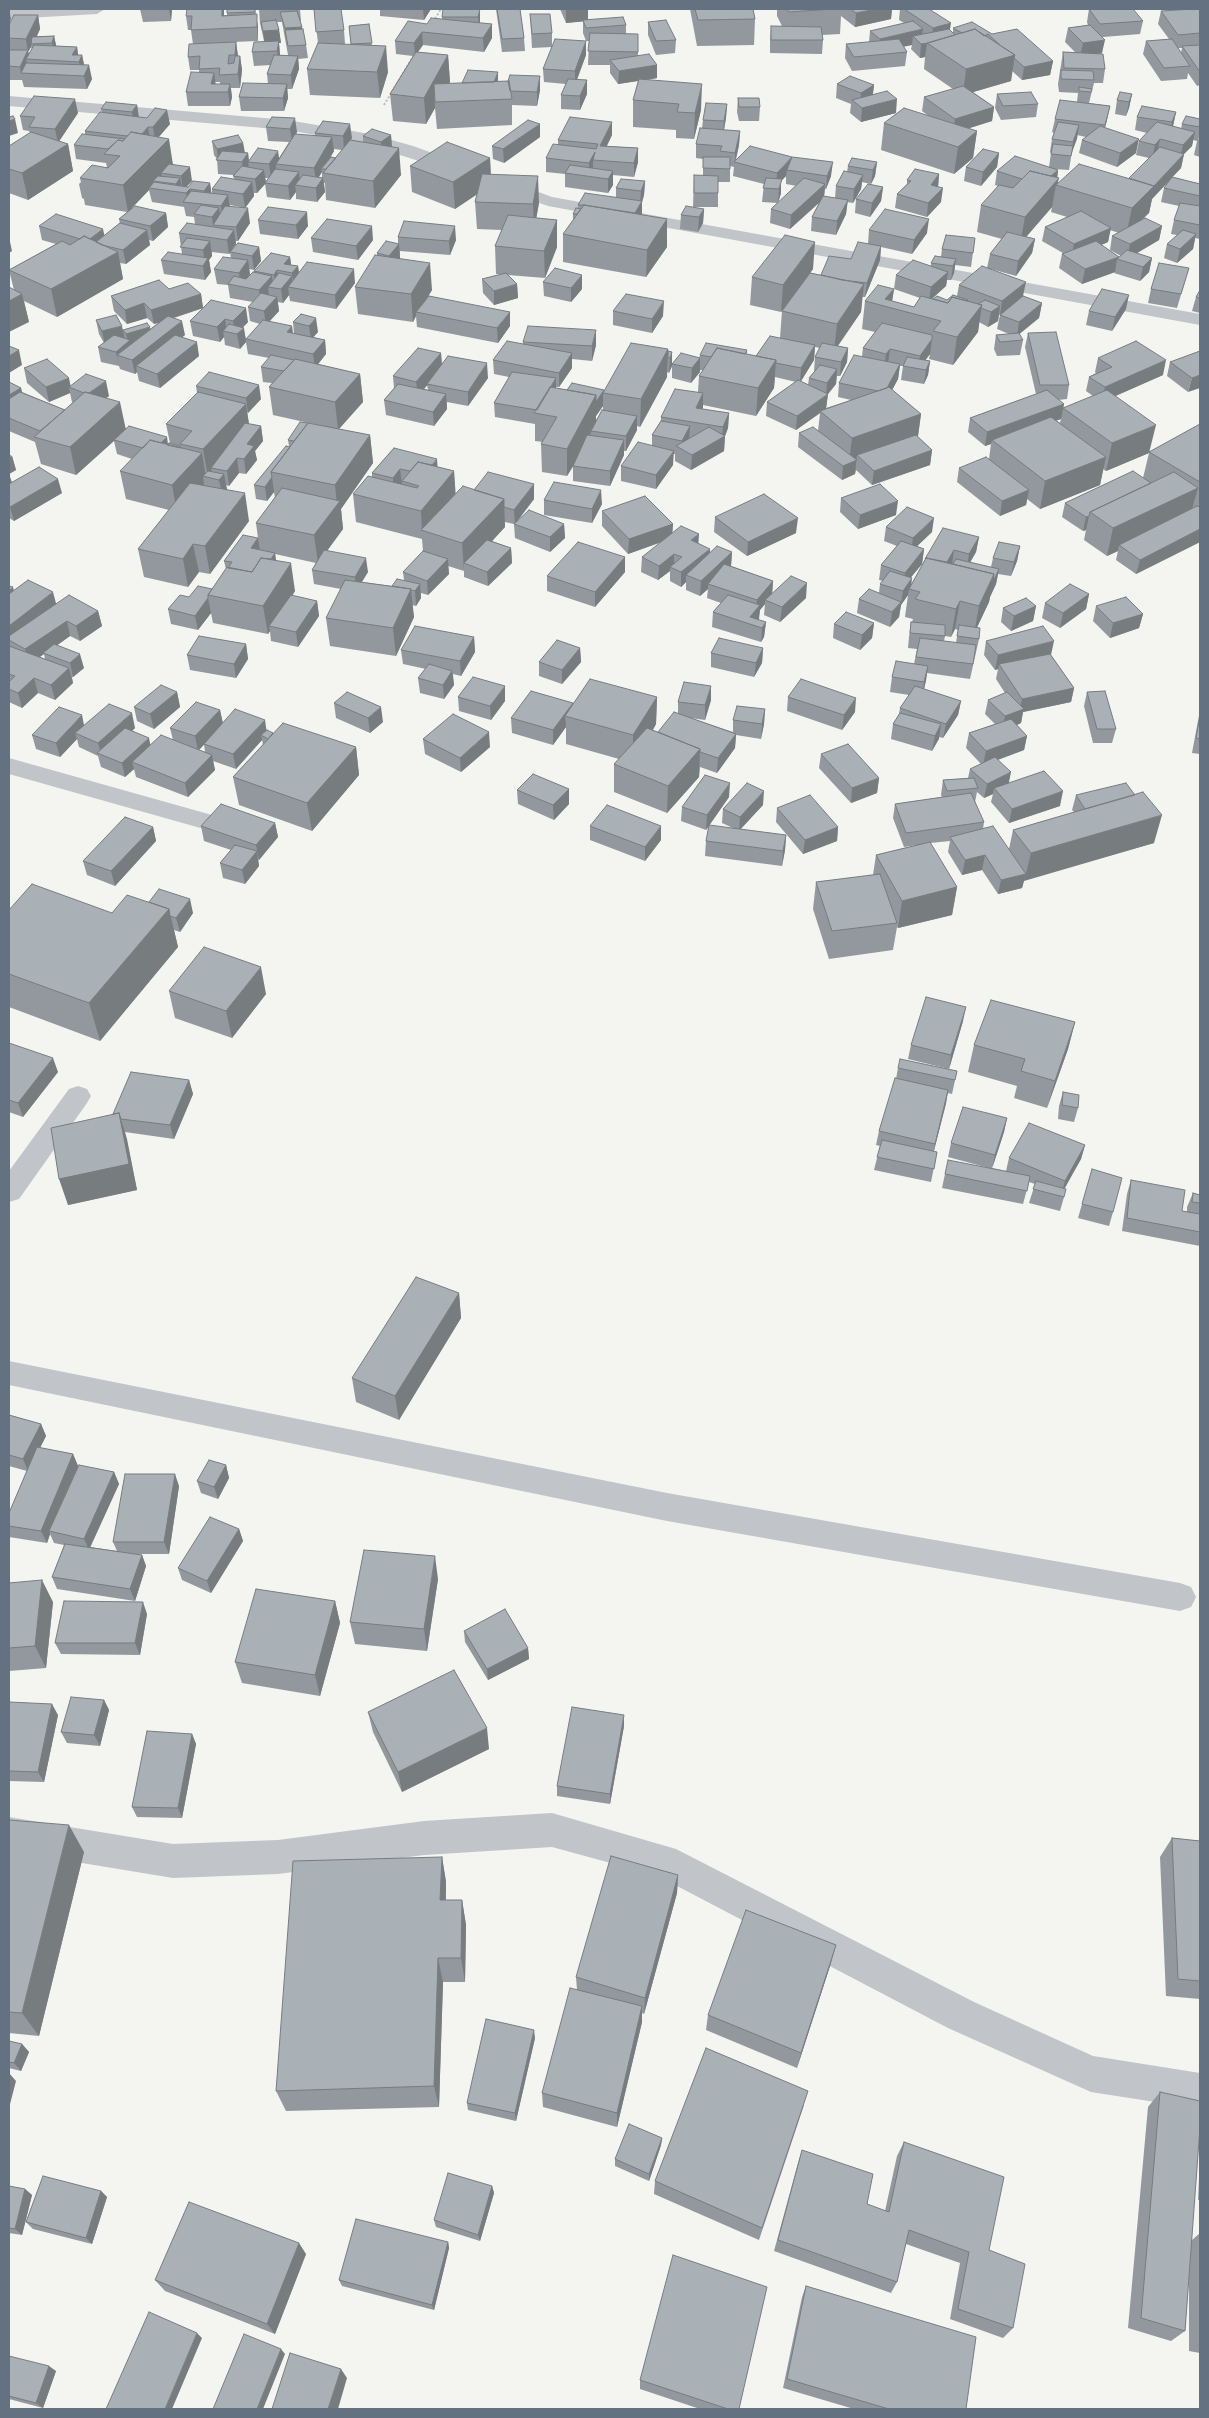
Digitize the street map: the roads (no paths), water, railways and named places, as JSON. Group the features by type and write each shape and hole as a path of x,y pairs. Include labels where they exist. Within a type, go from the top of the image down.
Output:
{"street":[{"path":"9,14 96,9"},
{"path":"9,101 287,125 364,138 406,150 548,201 1200,320"},
{"path":"9,766 204,821"},
{"path":"9,1190 78,1096"},
{"path":"9,1373 667,1507 1180,1597"},
{"path":"9,1834 173,1861 278,1857 424,1838 552,1830 664,1861 961,2015 1091,2074 1200,2091"}]}
